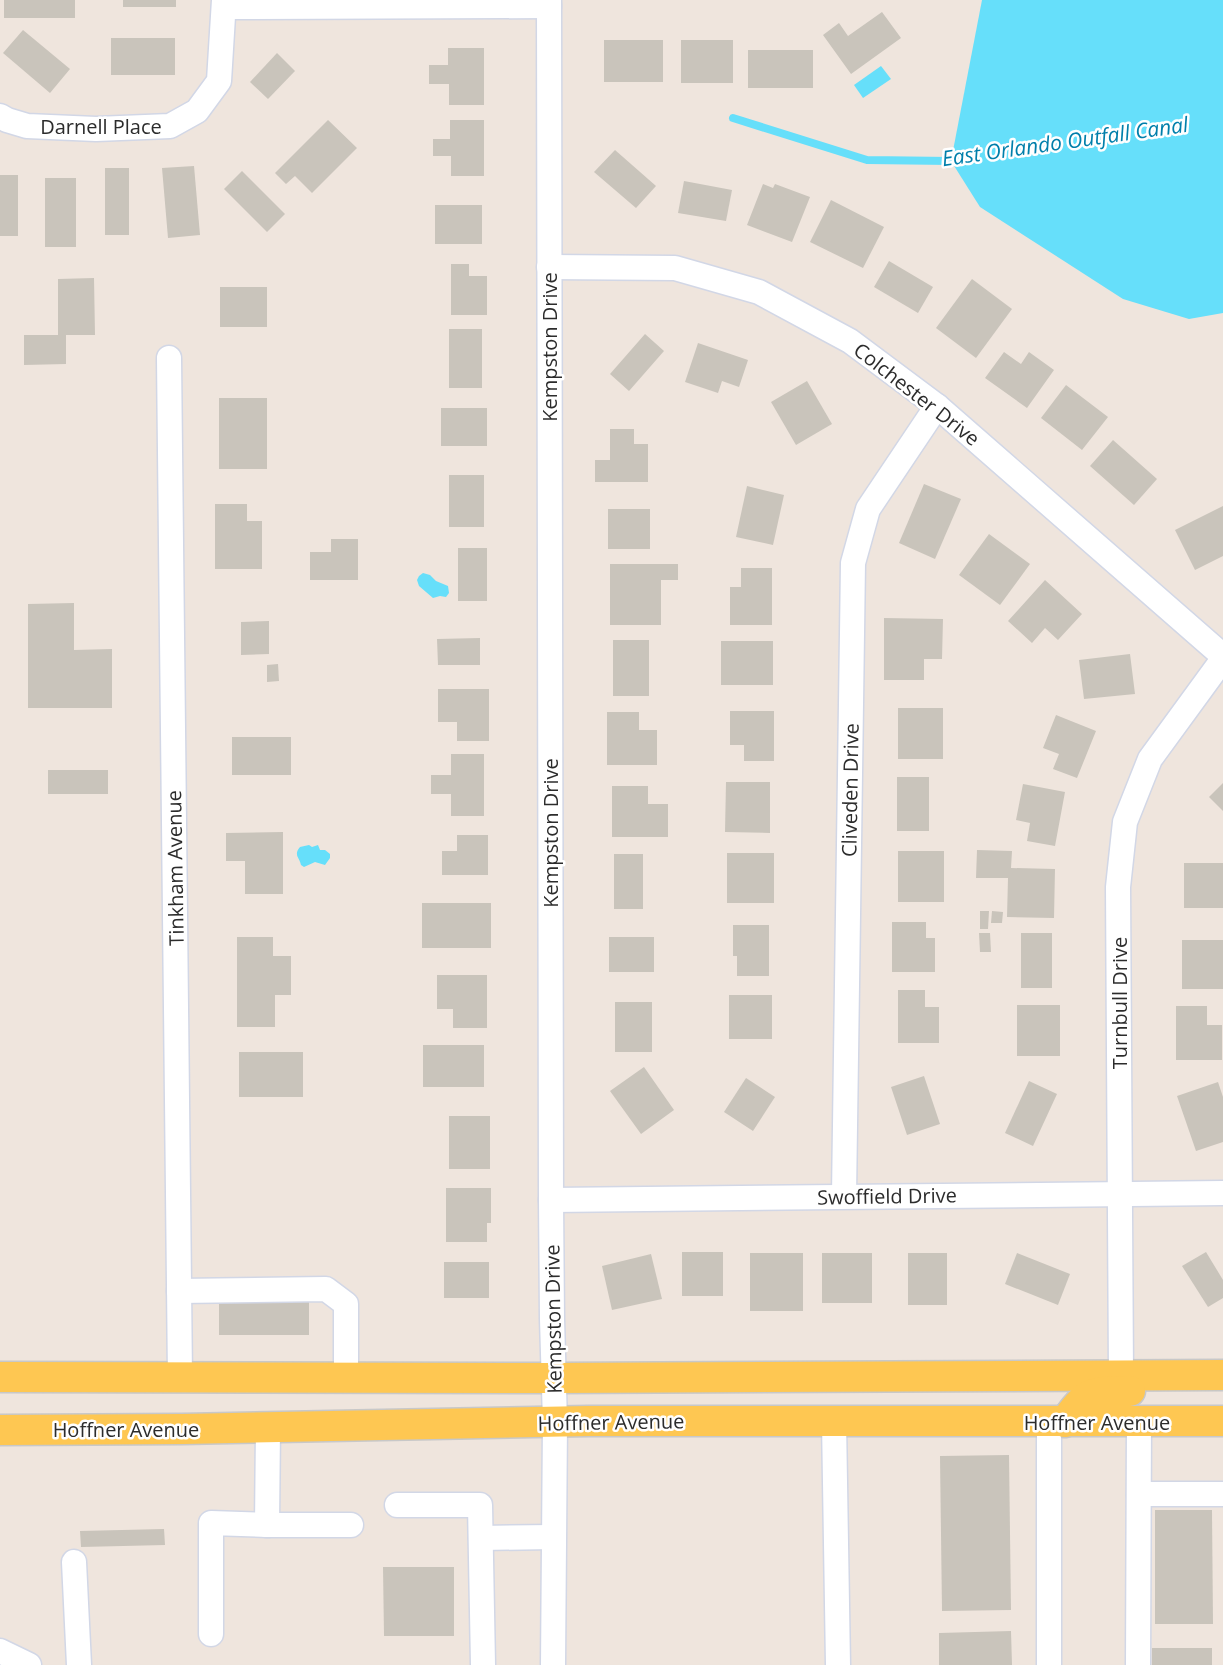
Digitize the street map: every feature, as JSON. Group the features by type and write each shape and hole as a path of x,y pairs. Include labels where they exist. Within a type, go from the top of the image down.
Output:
{"main road":[{"path":"0,1377 554,1378 1223,1375"},
{"path":"0,1395 87,1394 180,1378"},
{"path":"1057,1422 1092,1394 1223,1391"},
{"name":"Hoffner Avenue","path":"0,1430 268,1428 588,1421 1223,1421"}],"street":[{"path":"224,4 549,3"},
{"name":"Kempston Drive","path":"549,3 551,1200 555,1422 553,1665"},
{"name":"Darnell Place","path":"0,116 27,126 96,129 170,126 197,111 219,81 224,4"},
{"name":"Colchester Drive","path":"549,267 675,268 759,292 850,341 937,406 1223,657"},
{"name":"Tinkham Avenue","path":"169,358 180,1378"},
{"name":"Cliveden Drive","path":"844,1196 853,563 868,509 937,406"},
{"name":"Turnbull Drive","path":"1121,1376 1118,887 1125,822 1150,759 1223,657"},
{"name":"Swoffield Drive","path":"551,1200 1223,1193"},
{"path":"179,1291 326,1289 346,1304 346,1378"},
{"path":"834,1421 838,1665"},
{"path":"1049,1665 1057,1422"},
{"path":"1137,1665 1139,1422"},
{"path":"267,1525 268,1428"},
{"path":"1139,1494 1223,1494"},
{"path":"397,1505 480,1505 483,1665"},
{"path":"211,1634 211,1523 351,1526"},
{"path":"481,1538 553,1537"},
{"path":"74,1563 79,1665"},
{"path":"0,1651 29,1665"}],"water":[{"path":"982,0 1223,0 1223,313 1189,319 1123,299 980,207 951,161"},
{"path":"881,66 891,79 863,98 854,85"},
{"path":"423,573 448,586 449,593 446,597 433,598 419,586 417,580"},
{"path":"309,845 312,847 318,845 320,850 325,850 330,854 325,865 315,862 304,867 301,865 298,850 300,847"}],"building":[{"path":"4,0 75,0 75,18 4,18"},
{"path":"123,0 176,0 176,7 123,7"},
{"path":"882,12 901,38 851,74 823,35 839,23 848,36"},
{"path":"23,30 70,69 50,93 3,53"},
{"path":"111,38 175,38 175,75 111,75"},
{"path":"604,40 663,40 663,82 604,82"},
{"path":"681,40 733,40 733,83 681,83"},
{"path":"448,48 484,48 484,105 449,105 449,84 429,84 429,65 448,65"},
{"path":"748,50 813,50 813,88 748,88"},
{"path":"277,53 295,71 268,99 250,82"},
{"path":"328,120 357,148 312,193 295,176 286,184 275,173"},
{"path":"450,120 484,120 484,176 451,176 451,156 433,156 433,139 450,139"},
{"path":"615,150 656,186 636,208 594,172"},
{"path":"194,166 200,235 168,238 162,168"},
{"path":"105,168 129,168 129,235 105,235"},
{"path":"242,171 285,214 267,232 224,189"},
{"path":"0,175 18,175 18,236 0,236"},
{"path":"45,178 76,178 76,247 45,247"},
{"path":"684,181 732,190 726,221 678,213"},
{"path":"763,184 773,188 775,184 810,197 792,242 747,225"},
{"path":"831,200 884,227 863,268 810,242"},
{"path":"435,205 482,205 482,244 435,244"},
{"path":"889,261 933,287 918,313 874,287"},
{"path":"451,264 469,264 469,276 487,276 487,315 451,315"},
{"path":"94,278 95,335 66,335 66,364 24,365 24,335 58,335 58,279"},
{"path":"972,279 1012,309 976,358 936,328"},
{"path":"220,287 267,287 267,327 220,327"},
{"path":"449,329 482,329 482,388 449,388"},
{"path":"645,334 664,351 629,391 610,374"},
{"path":"698,343 748,360 739,387 722,381 718,393 685,382"},
{"path":"1004,352 1021,364 1029,352 1054,370 1027,408 985,378"},
{"path":"807,381 832,424 796,445 771,402"},
{"path":"1066,385 1108,417 1082,450 1041,418"},
{"path":"219,398 267,398 267,469 219,469"},
{"path":"441,408 487,408 487,446 441,446"},
{"path":"610,429 634,429 634,444 648,444 648,482 595,482 595,460 610,460"},
{"path":"1113,440 1157,479 1134,505 1090,466"},
{"path":"449,475 484,475 484,527 449,527"},
{"path":"924,484 961,499 935,559 899,543"},
{"path":"747,486 784,495 773,545 736,537"},
{"path":"215,504 247,504 247,521 262,521 262,569 215,569"},
{"path":"1223,506 1223,556 1195,570 1175,530"},
{"path":"608,509 650,509 650,549 608,549"},
{"path":"989,534 1030,564 1000,605 959,575"},
{"path":"331,539 358,539 358,580 310,580 310,552 331,552"},
{"path":"458,548 487,548 487,601 458,601"},
{"path":"610,564 678,564 678,580 661,580 661,625 610,625"},
{"path":"741,568 772,568 772,625 730,625 730,587 741,587"},
{"path":"1045,580 1082,614 1058,640 1045,628 1032,643 1008,621"},
{"path":"74,603 74,650 112,649 112,708 28,708 28,604"},
{"path":"884,618 943,619 942,659 924,659 924,680 884,680"},
{"path":"269,621 269,654 241,655 241,622"},
{"path":"480,638 480,665 438,665 437,639"},
{"path":"613,640 649,640 649,696 613,696"},
{"path":"721,641 773,641 773,685 721,685"},
{"path":"1130,654 1135,694 1084,699 1079,660"},
{"path":"278,664 279,681 267,682 267,665"},
{"path":"438,689 489,689 489,741 457,741 457,722 438,722"},
{"path":"898,708 943,708 943,759 898,759"},
{"path":"730,711 774,711 774,761 744,761 744,745 730,745"},
{"path":"607,712 639,712 639,730 657,730 657,765 607,765"},
{"path":"1056,715 1096,731 1077,778 1053,769 1059,754 1043,748"},
{"path":"232,737 291,737 291,775 232,775"},
{"path":"451,754 484,754 484,816 451,816 451,794 431,794 431,775 451,775"},
{"path":"48,770 108,770 108,794 48,794"},
{"path":"897,777 929,777 929,831 897,831"},
{"path":"726,782 770,782 770,833 725,832"},
{"path":"1223,783 1223,811 1209,797"},
{"path":"1023,784 1065,792 1055,846 1027,841 1030,823 1016,820"},
{"path":"612,786 648,786 648,804 668,804 668,837 612,837"},
{"path":"283,832 283,894 245,894 245,861 226,861 226,833"},
{"path":"457,835 488,835 488,875 442,875 442,851 457,851"},
{"path":"977,850 1012,851 1011,868 1055,869 1054,918 1007,917 1008,878 976,878"},
{"path":"898,851 944,851 944,902 898,902"},
{"path":"727,853 774,853 774,903 727,903"},
{"path":"614,854 643,854 643,909 614,909"},
{"path":"1184,863 1223,863 1223,908 1184,908"},
{"path":"422,903 491,903 491,948 422,948"},
{"path":"980,911 989,911 988,929 980,929"},
{"path":"992,911 1003,912 1002,923 991,923"},
{"path":"892,922 926,922 926,938 935,938 935,972 892,972"},
{"path":"733,925 769,925 769,976 737,976 737,956 733,956"},
{"path":"979,933 990,933 991,952 980,952"},
{"path":"1021,933 1052,933 1052,988 1021,988"},
{"path":"237,937 273,937 273,956 291,956 291,995 275,995 275,1027 237,1027"},
{"path":"609,937 654,937 654,972 609,972"},
{"path":"1182,940 1223,940 1223,989 1182,989"},
{"path":"437,975 487,975 487,1028 453,1028 453,1009 437,1009"},
{"path":"898,990 925,990 925,1007 939,1007 939,1043 898,1043"},
{"path":"729,995 772,995 772,1039 729,1039"},
{"path":"615,1002 652,1002 652,1052 615,1052"},
{"path":"1017,1005 1060,1005 1060,1056 1017,1056"},
{"path":"1176,1006 1207,1006 1207,1025 1222,1025 1222,1060 1176,1060"},
{"path":"423,1045 484,1045 484,1087 423,1087"},
{"path":"239,1052 303,1052 303,1097 239,1097"},
{"path":"644,1067 674,1110 641,1134 610,1091"},
{"path":"924,1076 940,1124 907,1135 891,1087"},
{"path":"746,1078 775,1097 753,1131 724,1112"},
{"path":"1029,1081 1057,1094 1033,1146 1005,1133"},
{"path":"1218,1082 1223,1097 1223,1142 1196,1151 1177,1096"},
{"path":"449,1116 490,1116 490,1169 449,1169"},
{"path":"446,1188 491,1188 491,1223 487,1223 487,1242 446,1242"},
{"path":"682,1252 723,1252 723,1296 682,1296"},
{"path":"1206,1252 1223,1280 1223,1298 1208,1307 1182,1266"},
{"path":"750,1253 803,1253 803,1311 750,1311"},
{"path":"822,1253 872,1253 872,1303 822,1303"},
{"path":"908,1253 947,1253 947,1305 908,1305"},
{"path":"1017,1253 1070,1274 1058,1305 1005,1284"},
{"path":"651,1254 662,1299 612,1310 602,1266"},
{"path":"444,1262 489,1262 489,1298 444,1298"},
{"path":"219,1295 309,1295 309,1335 219,1335"},
{"path":"1009,1455 1011,1610 942,1611 940,1456"},
{"path":"1155,1510 1212,1510 1213,1624 1155,1624"},
{"path":"164,1529 165,1545 81,1547 80,1531"},
{"path":"383,1567 454,1567 454,1636 384,1636"},
{"path":"1011,1631 1012,1665 939,1665 939,1633"},
{"path":"1152,1648 1212,1648 1212,1665 1152,1665"}],"waterway":[{"name":"East Orlando Outfall Canal","path":"733,118 867,160 959,160"}]}
